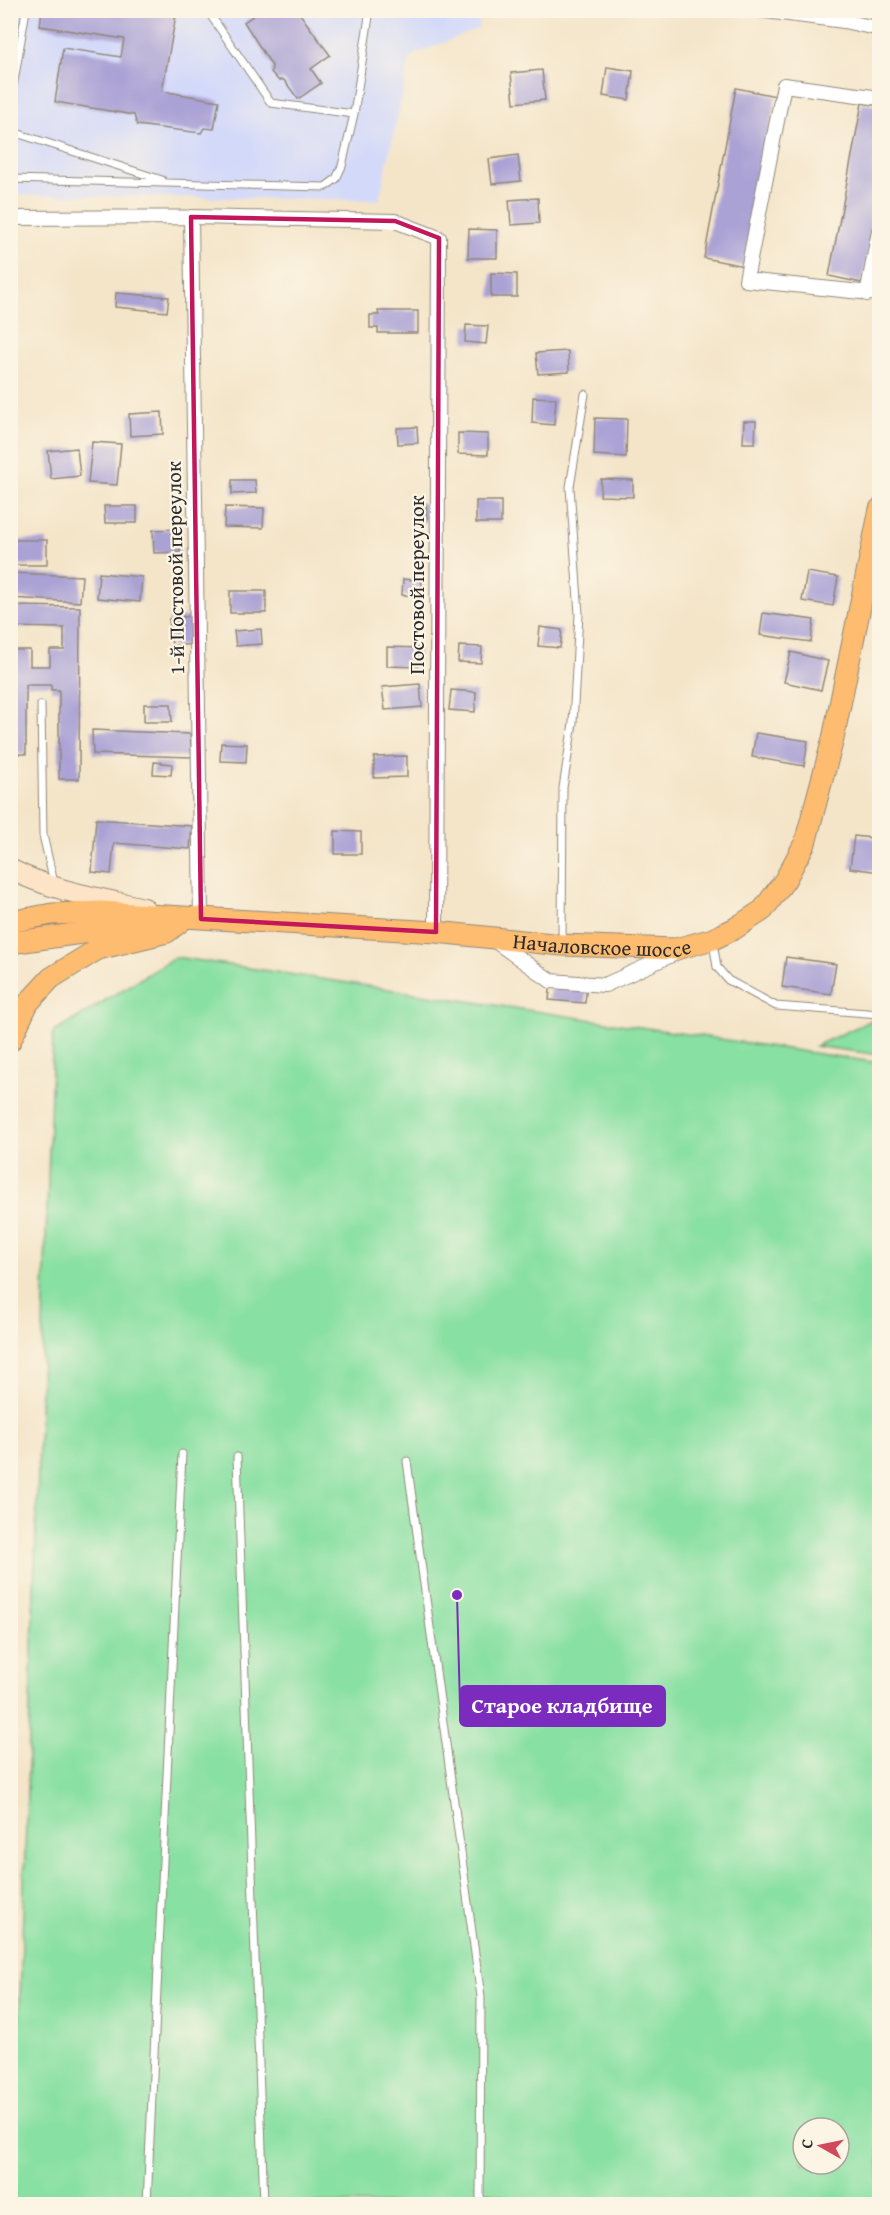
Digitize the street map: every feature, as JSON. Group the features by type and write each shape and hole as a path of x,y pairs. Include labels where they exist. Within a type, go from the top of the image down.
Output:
{"main road":[{"name":"Началовское шоссе","path":"10,922 52,914 100,912 436,932 562,945 676,949 705,941 734,929 763,910 785,880 805,843 833,739 879,509"},
{"path":"10,869 35,882 55,888 193,918"},
{"path":"10,943 193,918"},
{"path":"10,1041 28,1003 51,978 98,949 167,932 193,918"}],"street":[{"path":"758,10 844,21 879,29"},
{"path":"879,98 784,85 746,280 873,294 879,226"},
{"path":"10,218 191,217"},
{"name":"Постовой переулок","path":"191,217 395,221 439,238 436,932"},
{"name":"1-й Постовой переулок","path":"191,217 193,918"},
{"path":"491,938 551,981 605,985 705,941"}],"lane":[{"path":"10,105 26,10"},
{"path":"207,10 271,104 354,114"},
{"path":"10,179 325,187 336,179 342,166 354,114 370,10"},
{"path":"10,131 170,183"},
{"path":"562,945 564,788 573,723 579,614 570,487 585,394"},
{"path":"40,705 43,835 55,888"},
{"path":"705,941 717,967 728,980 776,1006 879,1014"},
{"path":"147,2205 182,1454"},
{"path":"237,1458 264,2205"},
{"path":"407,1461 481,1997 480,2202 504,2205"}],"highlighted area":[{"path":"191,217 395,221 439,238 436,932 201,919"}],"shaded area":[{"path":"11,11 480,11 479,28 411,56 379,200 11,195"}],"green space":[{"path":"175,957 879,1063 879,2204 13,2204 53,1033"},
{"path":"879,1017 879,1055 815,1046"}],"building":[{"path":"42,10 177,10 162,91 219,101 214,129 204,128 201,133 137,125 134,115 55,102 63,48 121,57 124,39 40,26"},
{"path":"251,10 297,10 330,55 311,69 321,83 298,99 284,80 278,80 271,72 272,66 244,22 254,15"},
{"path":"607,67 633,71 629,100 603,96"},
{"path":"542,70 545,100 514,103 511,73"},
{"path":"736,88 776,96 744,266 704,258"},
{"path":"862,103 880,106 880,189 862,283 829,276"},
{"path":"518,155 521,181 492,184 489,159"},
{"path":"538,198 539,223 511,225 509,200"},
{"path":"469,229 497,230 497,258 468,258"},
{"path":"491,273 517,274 517,297 491,297"},
{"path":"116,293 169,297 167,312 115,307"},
{"path":"378,311 418,311 418,333 378,333 378,328 370,328 370,315 379,315"},
{"path":"466,325 488,326 486,344 465,342"},
{"path":"568,351 569,372 538,374 536,353"},
{"path":"533,397 556,398 554,425 532,423"},
{"path":"162,412 163,434 130,436 129,414"},
{"path":"595,418 627,419 626,457 594,455"},
{"path":"744,421 756,421 755,443 743,443"},
{"path":"417,427 418,443 398,444 397,428"},
{"path":"458,433 488,434 488,455 458,454"},
{"path":"92,442 121,444 117,485 88,483"},
{"path":"77,448 80,476 51,479 48,451"},
{"path":"601,479 633,480 633,497 600,496"},
{"path":"232,480 255,480 256,493 232,494"},
{"path":"476,501 501,501 501,523 476,523"},
{"path":"426,503 427,521 414,522 414,504"},
{"path":"104,506 137,506 137,523 105,523"},
{"path":"225,507 264,508 263,528 224,527"},
{"path":"180,529 180,552 154,553 153,530"},
{"path":"10,540 47,540 47,565 10,565"},
{"path":"807,572 838,577 833,606 802,601"},
{"path":"10,573 82,576 80,602 10,598"},
{"path":"99,573 142,577 140,602 97,598"},
{"path":"403,579 422,581 421,596 402,595"},
{"path":"230,591 266,591 266,613 230,613"},
{"path":"10,606 80,607 79,779 59,779 59,690 51,690 51,685 26,685 26,754 10,754 10,650 30,650 30,666 50,666 50,650 64,650 64,628 10,627"},
{"path":"763,613 814,620 811,642 760,635"},
{"path":"191,616 194,644 172,646 169,619"},
{"path":"540,627 562,630 560,648 538,646"},
{"path":"261,629 262,644 236,646 234,631"},
{"path":"459,646 482,647 481,663 458,662"},
{"path":"387,647 419,648 418,667 387,666"},
{"path":"791,652 828,661 821,690 784,682"},
{"path":"420,684 422,707 385,710 382,687"},
{"path":"451,690 476,692 475,712 449,710"},
{"path":"144,704 171,704 172,722 144,722"},
{"path":"92,730 190,734 192,757 93,754"},
{"path":"756,733 808,741 804,766 752,757"},
{"path":"221,743 247,744 246,762 220,761"},
{"path":"407,756 407,777 374,778 374,757"},
{"path":"154,762 172,764 171,775 153,774"},
{"path":"96,819 192,826 190,849 114,843 111,874 92,872"},
{"path":"335,831 361,832 361,854 335,854"},
{"path":"854,836 880,839 880,872 850,868"},
{"path":"786,957 836,964 831,994 782,987"},
{"path":"551,981 587,984 585,1003 549,1000"}],"place":[{"name":"Старое кладбище","path":"457,1595"}]}
